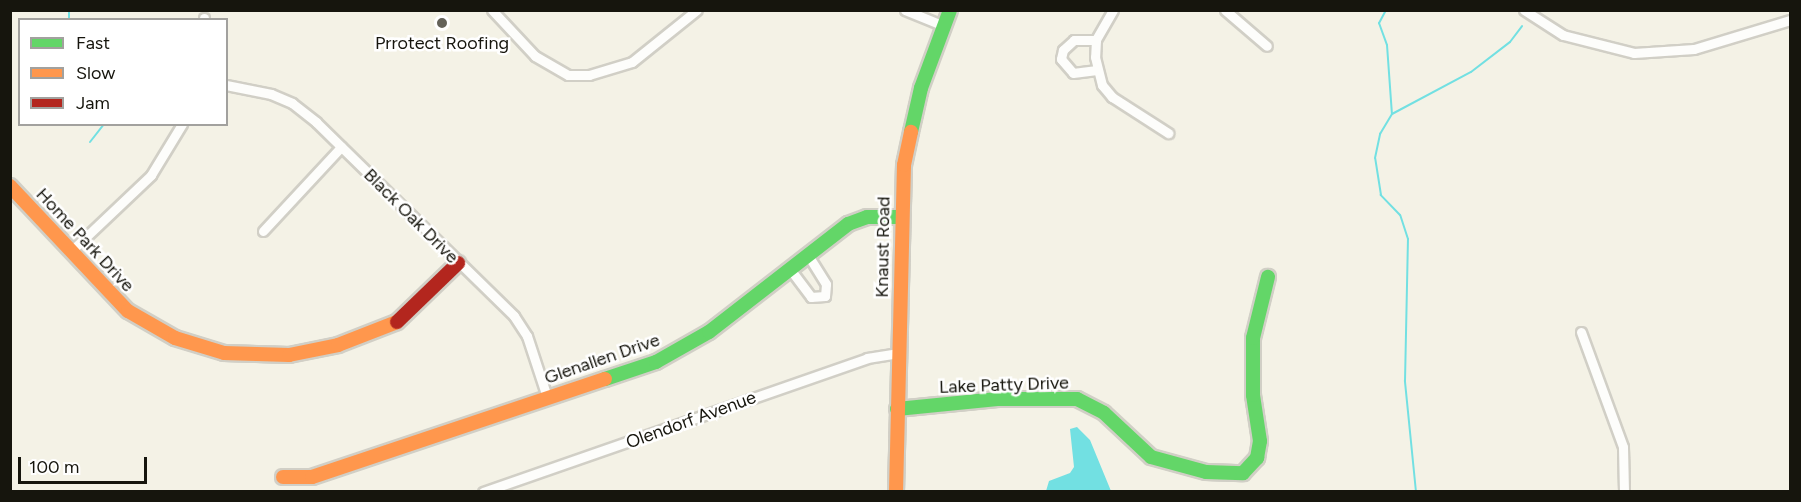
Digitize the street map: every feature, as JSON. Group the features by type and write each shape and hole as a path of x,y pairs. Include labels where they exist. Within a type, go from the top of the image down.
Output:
{"street":[{"path":"492,10 536,56 568,75 589,75 632,62 698,10"},
{"path":"905,10 944,26"},
{"name":"Knaust Road","path":"896,492 904,165 913,116 950,10"},
{"path":"1113,10 1096,40 1097,70 1112,97 1168,133"},
{"path":"1225,10 1267,46"},
{"path":"1524,10 1563,35 1634,53 1694,49 1791,20"},
{"path":"1096,40 1074,40 1063,50 1060,59 1073,73 1097,70"},
{"name":"Black Oak Drive","path":"228,85 272,94 292,103 341,147 521,325 547,397"},
{"path":"70,252 151,175 181,126"},
{"path":"263,231 341,147"},
{"name":"Home Park Drive","path":"10,186 106,292 152,327 204,349 257,357 316,350 388,327 408,315 459,263"},
{"name":"Glenallen Drive","path":"283,477 312,477 666,357 709,332 854,221 902,216"},
{"path":"790,269 811,297 825,296 826,284 808,255"},
{"name":"Lake Patty Drive","path":"897,409 998,399 1077,399 1104,413 1151,457 1206,472 1243,473 1257,458 1260,441 1253,395 1253,338 1268,277"},
{"path":"1581,332 1623,447 1624,492"},
{"name":"Olendorf Avenue","path":"483,492 874,356 899,353"}],"water":[{"path":"1077,427 1090,440 1111,491 1046,491 1049,481 1070,473 1074,467 1070,429"}],"waterway":[{"path":"69,10 69,18"},
{"path":"1386,10 1379,23 1387,45 1392,114"},
{"path":"1416,492 1405,381 1408,239 1400,215 1381,195 1375,158 1380,134 1392,114 1471,72 1510,42 1522,26"},
{"path":"90,142 102,126"}],"traffic: fast":[{"path":"911,132 921,88 950,10"},
{"path":"605,379 656,362 709,332 848,224 867,217 902,217"},
{"path":"897,409 998,399 1077,399 1104,413 1151,457 1206,472 1243,473 1257,458 1260,441 1253,395 1253,338 1268,277"}],"traffic: slow":[{"path":"896,492 904,165 911,132"},
{"path":"10,186 128,311 175,338 224,353 289,355 338,345 397,322"},
{"path":"283,477 312,477 605,379"}],"traffic: jam":[{"path":"397,322 458,263"}],"place":[{"name":"Prrotect Roofing","path":"442,23"}]}
